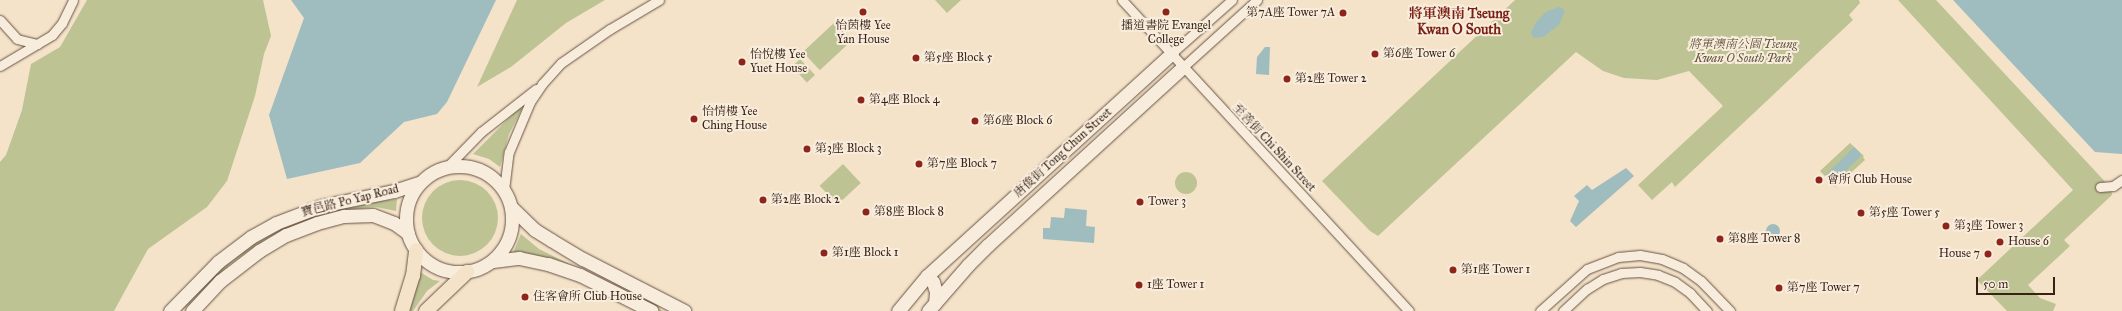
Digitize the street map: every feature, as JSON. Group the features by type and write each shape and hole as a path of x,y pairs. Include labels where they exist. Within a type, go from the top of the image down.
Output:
{"main road":[{"name":"唐俊街 Tong Chun Street","path":"898,311 927,276 1172,53"},
{"name":"唐俊街 Tong Chun Street","path":"931,307 988,245 1183,67"},
{"name":"寶邑路 Po Yap Road","path":"170,311 218,262 251,237 276,223 321,206 394,191 419,183 432,173 447,167 463,166 478,169 493,178 504,190 511,207 512,225 510,236 500,253 493,261 476,270 467,272 453,272 439,268 426,261 416,250 408,233 406,220 407,207 412,194 419,183"},
{"name":"寶邑路 Po Yap Road","path":"511,207 535,230 551,240 583,259 684,311"},
{"name":"寶邑路 Po Yap Road","path":"192,311 225,277 259,251 286,236 317,223 344,216 373,215 394,223 408,233"},
{"path":"402,311 413,276 416,250"},
{"name":"寶邑路 Po Yap Road","path":"493,261 519,258 548,264 580,275 652,311"},
{"path":"426,311 467,272"},
{"path":"927,276 933,282 936,292 931,307"}],"street":[{"path":"0,66 37,44 58,29 67,16 73,0"},
{"path":"504,190 509,152 530,102 542,84 561,63 610,30 660,0"},
{"name":"至善街 Chi Shin Street","path":"1122,0 1409,311"},
{"name":"唐俊街 Tong Chun Street","path":"1172,53 1232,0"},
{"name":"唐俊街 Tong Chun Street","path":"1183,67 1257,0"},
{"path":"0,20 17,38 37,44"},
{"path":"447,167 481,132 542,84"},
{"path":"2100,187 2113,186 2122,180"},
{"path":"1540,311 1586,269 1618,257 1640,255 1662,259 1683,268 1701,281 1730,311"},
{"path":"1563,311 1587,289 1603,279 1621,273 1640,272 1658,275 1675,282 1690,293 1707,311"}],"green space":[{"path":"87,0 263,0 271,36 264,54 255,96 227,181 207,207 148,249 114,311 0,311 0,162 6,155 22,110 31,64 60,47"},
{"path":"517,0 605,0 566,23 511,67 477,87"},
{"path":"935,0 961,0 947,13"},
{"name":"將軍澳南公園 Tseung Kwan O South Park","path":"1515,0 1859,0 1860,3 1849,15 1853,20 1675,187 1672,182 1652,200 1638,185 1723,106 1689,71 1657,80 1624,78 1603,71 1576,52 1378,236 1370,231 1322,181"},
{"path":"1898,0 1936,0 2111,188 2112,195 2064,240 2070,246 2028,285 2040,298 2056,304 2053,311 2007,311 1977,280 2073,190"},
{"path":"835,22 852,40 820,70 803,52"},
{"path":"800,59 815,75 807,83 792,67"},
{"path":"520,107 522,109 509,134 500,167 489,159 473,154"},
{"path":"1850,143 1864,156 1863,157 1865,160 1835,187 1820,171"},
{"path":"843,164 861,183 837,205 820,186"},
{"path":"1186,172 1194,175 1197,183 1194,191 1186,194 1178,191 1175,183 1178,175"},
{"path":"460,180 474,183 487,191 495,204 498,218 495,232 487,245 474,253 460,256 446,253 433,245 425,232 422,218 425,204 433,191 446,183"},
{"path":"397,199 396,211 376,207 335,212 269,237 233,261 181,311 175,311 235,255 270,232 321,212 362,203"},
{"path":"521,234 539,249 663,311 657,311 513,253"},
{"path":"420,272 433,280 440,281 427,291 413,311 408,311"}],"water":[{"path":"291,0 496,0 447,102 437,114 404,122 360,163 287,179 269,115 304,18"},
{"path":"1953,0 2122,0 2122,154 2095,152"},
{"path":"1558,7 1563,8 1564,13 1559,25 1543,37 1533,37 1531,32 1537,21 1546,12"},
{"path":"1265,47 1270,47 1269,75 1256,74 1257,57"},
{"path":"1854,147 1862,155 1835,182 1827,174"},
{"path":"1626,168 1634,176 1576,227 1570,221 1579,201 1574,196 1587,185 1592,190"},
{"path":"1065,208 1087,210 1086,226 1095,227 1094,243 1043,239 1043,228 1050,228 1051,217 1064,218"},
{"path":"1770,224 1776,224 1780,228 1780,234 1776,238 1770,238 1766,234 1766,228"}],"place":[{"name":"怡茵樓 Yee Yan House","path":"863,12"},
{"name":"播道書院 Evangel College","path":"1166,12"},
{"name":"第7A座 Tower 7A","path":"1343,13"},
{"name":"第6座 Tower 6","path":"1375,54"},
{"name":"第5座 Block 5","path":"916,58"},
{"name":"怡悅樓 Yee Yuet House","path":"742,62"},
{"name":"第2座 Tower 2","path":"1287,79"},
{"name":"第4座 Block 4","path":"861,100"},
{"name":"怡情樓 Yee Ching House","path":"694,119"},
{"name":"第6座 Block 6","path":"975,121"},
{"name":"第3座 Block 3","path":"807,149"},
{"name":"第7座 Block 7","path":"919,164"},
{"name":"會所 Club House","path":"1819,180"},
{"name":"第2座 Block 2","path":"763,200"},
{"name":"Tower 3","path":"1140,202"},
{"name":"第8座 Block 8","path":"866,212"},
{"name":"第5座 Tower 5","path":"1861,213"},
{"name":"第3座 Tower 3","path":"1946,226"},
{"name":"第8座 Tower 8","path":"1720,239"},
{"name":"House 6","path":"2000,242"},
{"name":"第1座 Block 1","path":"824,253"},
{"name":"House 7","path":"1988,254"},
{"name":"第1座 Tower 1","path":"1453,270"},
{"name":"1座 Tower 1","path":"1139,285"},
{"name":"第7座 Tower 7","path":"1779,288"},
{"name":"住客會所 Club House","path":"525,297"}],"district":[{"name":"將軍澳南 Tseung Kwan O South","path":"1459,22"}]}
